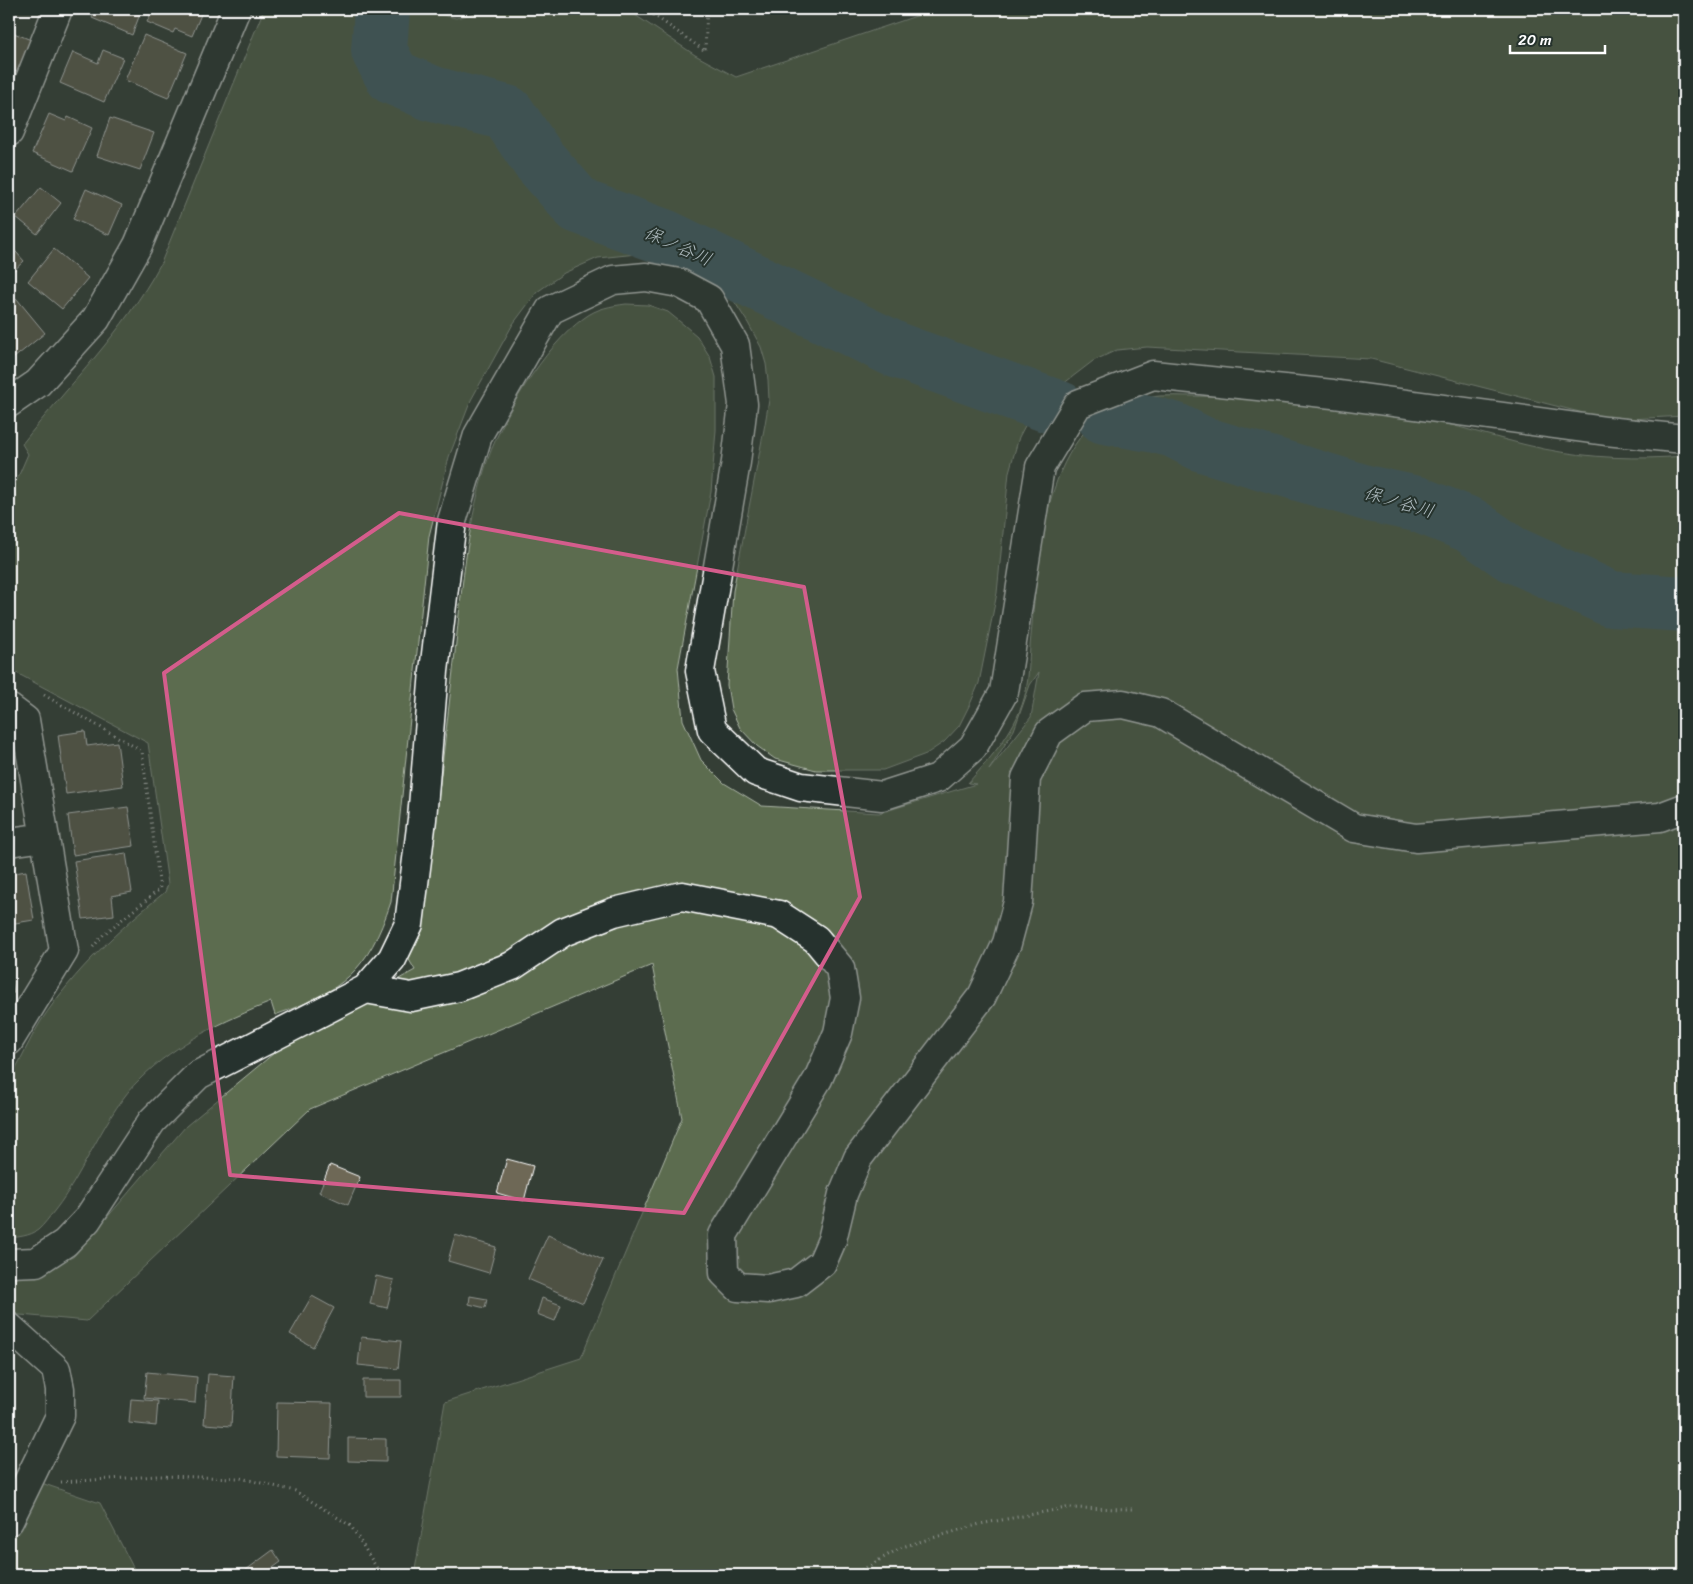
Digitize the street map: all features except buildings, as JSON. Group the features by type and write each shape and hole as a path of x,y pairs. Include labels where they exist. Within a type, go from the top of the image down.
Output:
{"street":[{"path":"9,132 58,9"},
{"path":"9,403 38,383 96,319 138,244 236,9"},
{"path":"9,1263 36,1262 66,1243 87,1220 152,1122 198,1075 366,989 392,959 409,924 422,819 434,671 452,521 478,435 550,310 613,280 646,277 679,283 709,299 735,345 743,404 736,462 700,671 712,730 756,772 801,787 882,796 938,778 973,747 1004,692 1040,467 1078,404 1153,375 1333,394 1606,431 1684,438"},
{"path":"366,989 410,997 459,987 512,966 563,932 614,912 682,896 779,915 816,939 840,968 845,998 838,1034 818,1079 723,1235 724,1273 738,1287 768,1289 796,1282 822,1263 832,1240 843,1194 858,1158 982,996 1007,943 1018,902 1026,778 1048,733 1086,707 1123,704 1161,713 1354,828 1416,838 1660,817 1684,808"},
{"path":"9,708 25,720 64,951 9,1041"},
{"path":"9,842 45,837"},
{"path":"9,1327 56,1369 60,1389 60,1416 9,1521"}],"path":[{"path":"450,9 456,9"},
{"path":"645,9 705,50 707,9"},
{"path":"9,462 9,467"},
{"path":"42,694 142,750 160,889 104,934 92,949"},
{"path":"26,1484 157,1476 240,1478 295,1491 351,1526 381,1575"},
{"path":"854,1575 902,1547 980,1524 1066,1508 1132,1509"}],"highlighted area":[{"path":"399,513 804,587 860,897 684,1213 230,1175 164,673"}],"green space":[{"path":"264,9 373,9 364,32 371,59 381,67 395,68 385,40 387,9 431,9 433,13 456,18 491,9 626,9 695,55 736,77 925,13 925,9 1684,9 1684,416 1611,420 1371,359 1147,347 1117,350 1093,361 1046,397 1027,422 1019,437 1009,472 997,593 979,683 959,726 944,742 926,754 883,770 816,770 775,759 757,746 740,728 731,709 727,685 733,591 769,400 766,364 761,347 734,301 704,274 676,260 637,254 598,258 564,273 537,292 513,324 471,400 449,457 429,536 391,902 373,945 362,962 350,975 336,987 319,997 275,1015 271,1002 253,1009 185,1043 154,1066 128,1092 106,1124 66,1195 45,1223 31,1234 9,1238 9,1084 12,1075 41,1021 68,985 114,936 165,892 168,884 148,743 9,669 9,498 28,454 22,444 113,335 161,263"},
{"path":"626,304 648,305 668,312 697,336 710,357 716,377 716,430 711,492 678,668 683,720 701,760 724,783 762,806 879,813 976,784 968,783 1011,729 1026,691 1037,570 1044,529 1054,490 1069,454 1091,425 1121,405 1160,396 1220,396 1251,393 1285,395 1396,411 1561,452 1614,457 1684,456 1684,1575 414,1575 445,1402 581,1358 682,1118 652,965 310,1109 87,1321 9,1314 9,1281 73,1257 186,1126 291,1039 415,970 408,958 425,913 465,564 478,491 485,468 512,407 539,365 554,347 569,331 594,312","holes":["1039,672 1031,717 989,770 1014,730 1030,685"]},
{"path":"9,1472 100,1503 137,1575 9,1575"}],"waterway":[{"name":"保ノ谷川","path":"382,9 379,51 393,77 433,94 507,113 538,159 579,206 664,237 896,350 1060,409"},
{"name":"保ノ谷川","path":"1104,416 1174,430 1202,444 1370,494 1417,504 1470,525 1510,553 1611,599 1684,604"}]}
